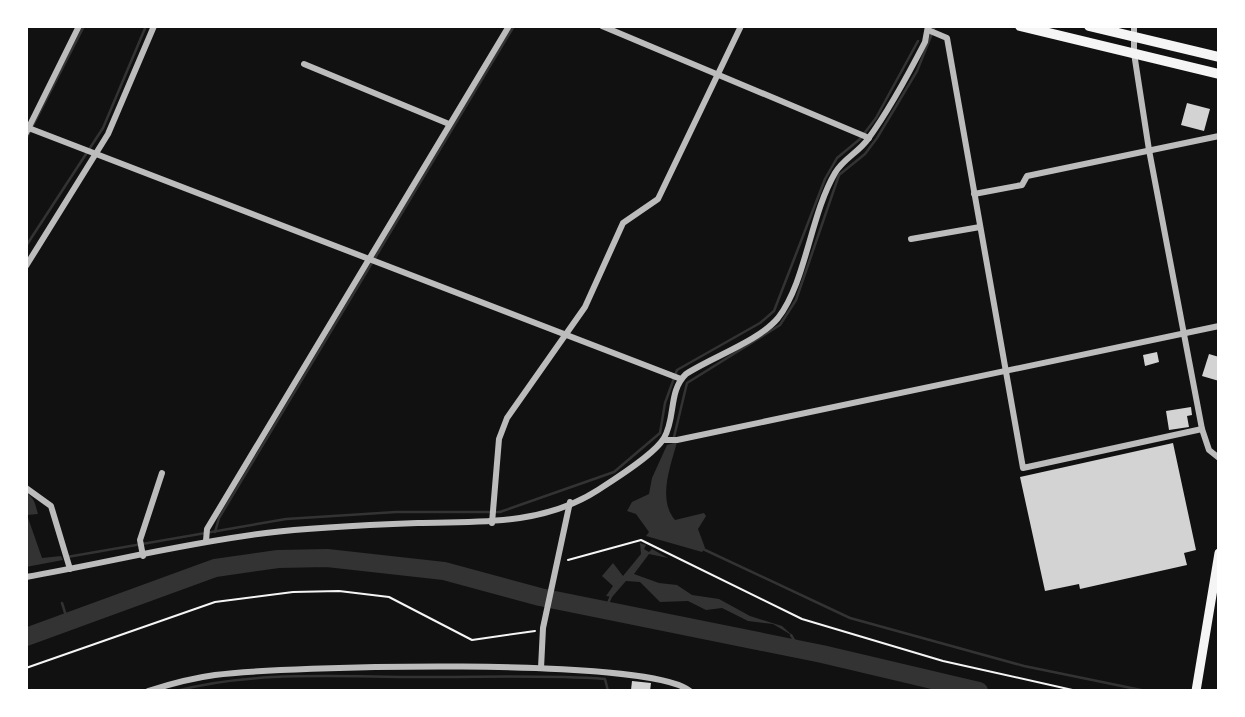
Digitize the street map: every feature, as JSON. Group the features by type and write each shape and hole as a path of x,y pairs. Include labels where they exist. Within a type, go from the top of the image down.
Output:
{"main road":[{"path":"1020,26 1219,75"},
{"path":"1089,26 1134,31 1219,57"},
{"path":"1196,691 1216,584 1219,553"}],"street":[{"path":"79,26 29,129 372,258 676,377"},
{"path":"26,265 96,154 147,48 154,26"},
{"path":"206,535 509,26"},
{"path":"603,26 865,136"},
{"path":"492,516 499,439 506,418 585,307 623,223 659,199 741,26"},
{"path":"676,377 766,328 779,317 794,286 815,219 835,173 865,136 919,54 931,30 947,38 1023,468 1202,429"},
{"path":"1134,31 1134,53 1149,150 1202,429 1209,450 1219,458"},
{"path":"304,64 449,124"},
{"path":"974,194 1022,185 1027,176 1219,136"},
{"path":"911,239 980,227"},
{"path":"26,577 144,556 206,535 492,516 518,519 570,502 599,489 671,440 1219,326"},
{"path":"671,440 676,377"},
{"path":"144,556 141,543 162,473"},
{"path":"26,488 51,506 70,569"},
{"path":"541,668 543,629 560,560 570,502"},
{"path":"148,691 214,675 243,672 387,667 541,668 652,677 690,691"}],"path":[{"path":"560,560 594,555 614,546 641,540 802,619 943,662 1077,691"},
{"path":"26,668 215,602 293,592 339,591 389,597 404,602 472,640 543,629"}],"shaded area":[{"path":"677,442 667,482 667,502 675,520 704,513 706,516 698,529 705,548 702,552 646,536 649,532 636,514 627,511 632,502 649,494 652,478 667,445"},
{"path":"26,492 33,500 38,514 27,515 42,558 61,556 63,560 26,567"},
{"path":"640,543 646,545 644,549 649,552 652,549 668,558 649,554 634,574 659,583 677,585 692,595 719,599 750,616 782,626 793,636 773,624 748,621 722,608 706,610 688,601 660,602 640,582 626,581 612,597 606,596 613,586 602,576 613,563 623,576 641,554"}],"building":[{"path":"1187,103 1210,109 1204,131 1181,125"},
{"path":"1157,352 1159,362 1145,366 1143,355"},
{"path":"1209,354 1219,357 1219,381 1202,376"},
{"path":"1191,407 1192,415 1187,416 1189,427 1169,430 1166,411"},
{"path":"1173,443 1196,550 1184,553 1187,565 1080,589 1079,584 1045,591 1020,477"},
{"path":"632,681 651,683 650,691 631,690"}],"waterway":[{"path":"26,139 84,26"},
{"path":"26,246 103,128 146,26"},
{"path":"215,532 219,518 514,26"},
{"path":"674,437 687,383 780,325 796,300 839,175 865,154 877,138 917,71 935,26"},
{"path":"67,557 286,519 396,512 500,512 614,472 660,433 665,403 677,370 760,323 774,311 825,179 837,158 860,139 876,118 918,41"},
{"path":"703,549 850,618 1024,666 1146,691"},
{"path":"26,637 215,568 278,559 327,558 444,571 540,597 822,654 979,691"},
{"path":"605,610 612,594"},
{"path":"62,603 68,622"},
{"path":"791,635 800,650"},
{"path":"176,691 208,684 272,677 338,676 605,679 608,691"}]}
